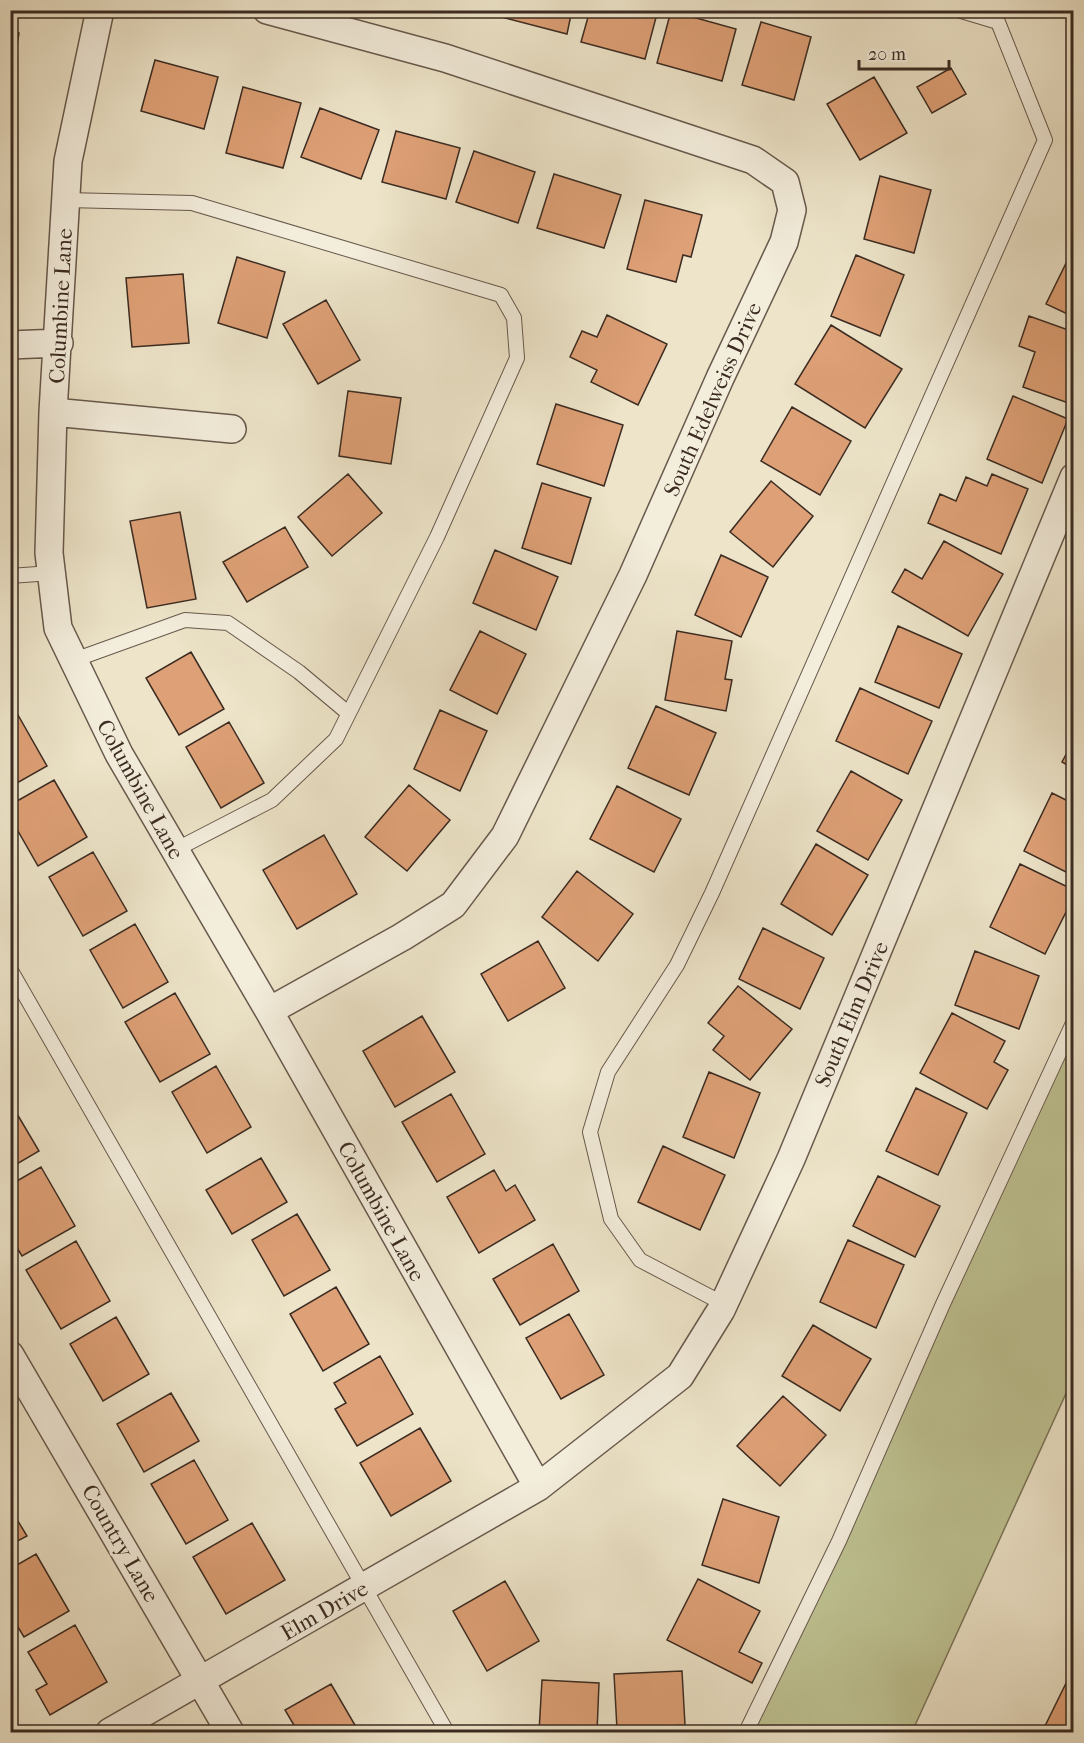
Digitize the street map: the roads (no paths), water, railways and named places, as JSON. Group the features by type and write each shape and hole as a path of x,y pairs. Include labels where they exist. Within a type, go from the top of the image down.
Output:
{"street":[{"name":"Columbine Lane","path":"100,10 68,161 59,343 53,412 49,553 58,628 119,754 269,1011 538,1487"},
{"name":"South Edelweiss Drive","path":"267,10 445,58 753,160 785,182 792,210 784,242 720,378 633,575 505,836 453,905 402,937 269,1011"},
{"path":"10,345 59,343"},
{"path":"53,412 232,429"},
{"name":"South Elm Drive","path":"538,1487 680,1376 724,1304 796,1148 1074,477"},
{"name":"Country Lane","path":"10,1355 230,1732"},
{"name":"Elm Drive","path":"110,1732 538,1487"}],"lane":[{"path":"724,1304 640,1260 611,1219 590,1132 608,1072 677,965 712,893 1044,140 998,22 958,10"},
{"path":"66,200 192,202 501,295 514,318 517,358 437,537 382,652 336,739 272,800 175,850"},
{"path":"10,576 51,573"},
{"path":"74,660 185,620 228,623 299,672 348,713"},
{"path":"10,969 447,1732"},
{"path":"746,1732 839,1540 943,1304 1074,1021"}]}
